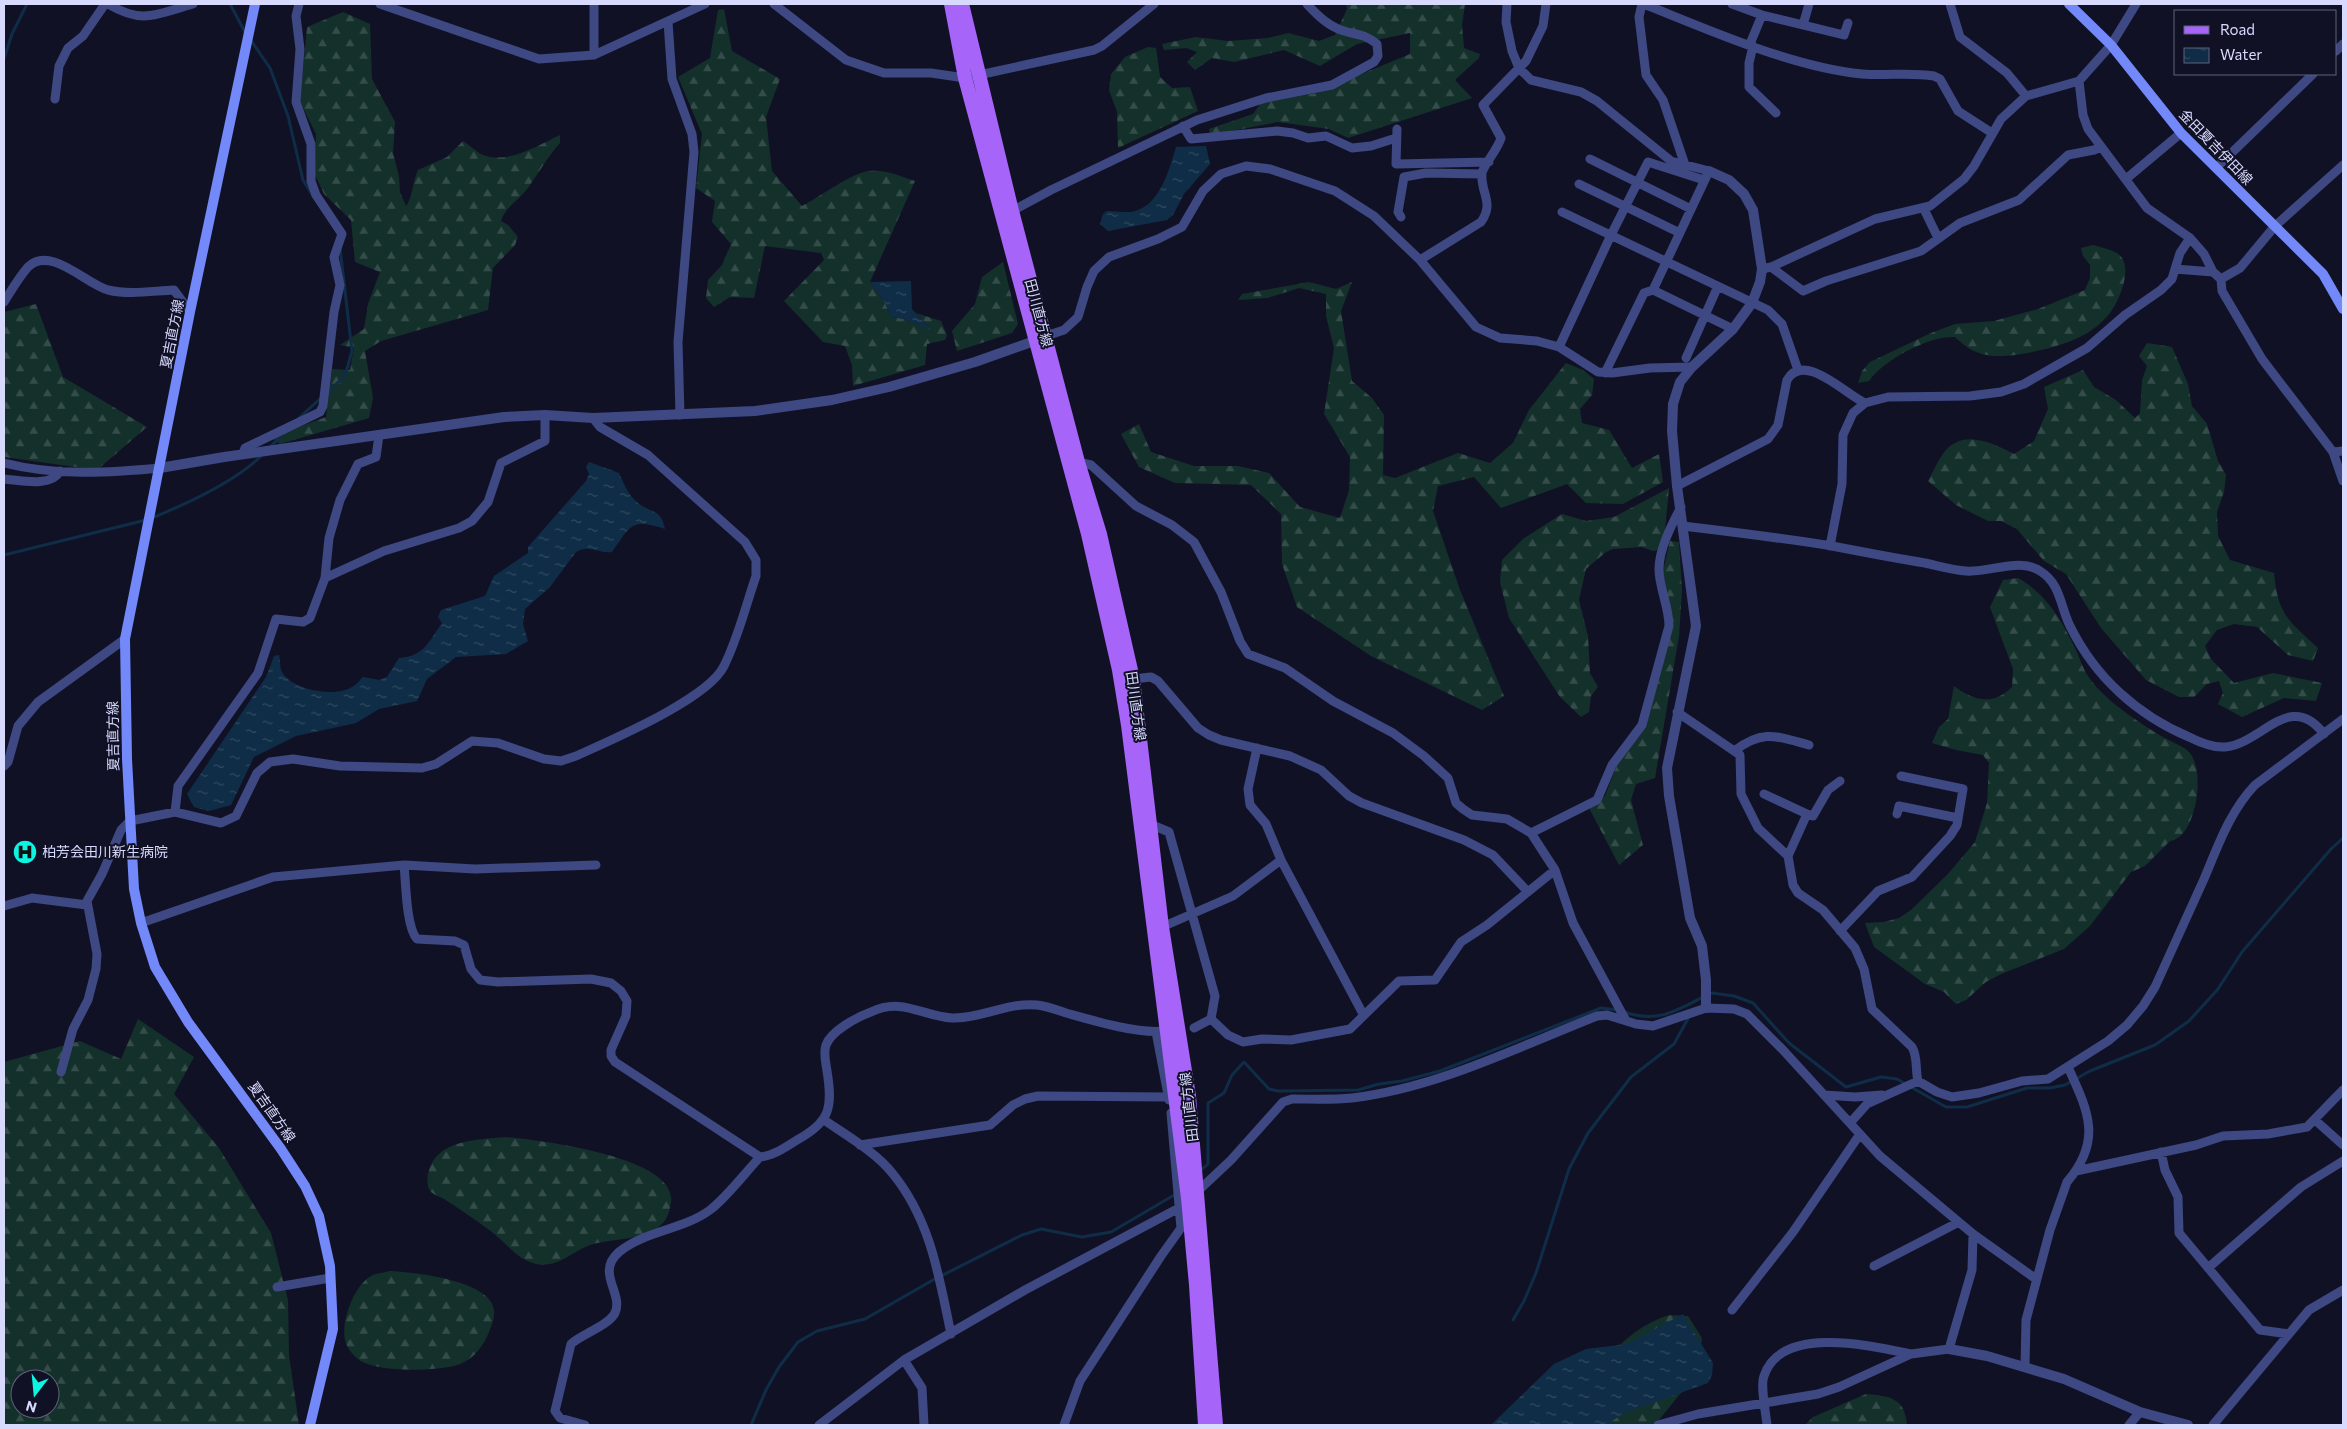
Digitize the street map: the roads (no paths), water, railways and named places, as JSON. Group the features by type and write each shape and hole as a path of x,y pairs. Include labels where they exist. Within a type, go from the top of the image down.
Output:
{"main road":[{"name":"夏吉直方線","path":"256,4 190,312 125,639 130,821 134,889 141,923 156,967 188,1022 231,1078 305,1186 318,1216 330,1266 333,1329 310,1425"},
{"name":"田川直方線","path":"951,4 965,78 1040,338 1100,534 1133,680 1162,927 1189,1096 1216,1425"},
{"name":"田川直方線","path":"962,4 1088,534 1119,670 1127,716 1188,1198 1205,1425"},
{"name":"金田夏吉伊田線","path":"2069,4 2111,46 2181,133 2323,274 2343,309"}],"street":[{"path":"55,99 59,66 68,48 83,36 104,4"},
{"path":"108,4 123,13 141,18 193,4"},
{"path":"243,454 245,448 320,412 323,406 334,312 340,285 334,257 342,234 316,194 311,181 311,144 296,102 300,49 296,16 299,4"},
{"path":"380,4 539,60 594,55 705,4"},
{"path":"594,4 594,55"},
{"path":"774,4 846,60 884,74 932,73 965,78 1094,50 1102,46 1154,4"},
{"path":"1012,211 1051,190 1197,120 1266,98 1332,85 1374,62 1378,56 1377,44 1363,34 1340,30 1315,13 1307,4"},
{"path":"1507,4 1507,29 1512,51 1519,68 1531,80 1581,92 1597,101 1672,160 1707,175"},
{"path":"1420,260 1481,222 1489,205 1482,184 1482,174 1498,149 1501,138 1483,105 1526,62 1543,26 1546,4"},
{"path":"1685,165 1663,100 1646,75 1639,17 1643,4 1751,45 1812,65 1862,74 1934,76 1940,79 1958,111 1992,133"},
{"path":"1732,4 1762,15 1844,35 1848,23"},
{"path":"1803,25 1808,4"},
{"path":"1950,4 1960,37 2006,73 2026,96"},
{"path":"4,463 32,470 115,472 160,468 243,454 504,417 593,418 755,411 832,400 889,388 975,362 1064,330 1078,317 1094,271 1109,257 1158,239 1182,227 1203,191 1221,174 1246,166 1270,169 1335,191 1374,216 1420,260 1476,327 1500,338 1537,341 1559,347 1598,372 1605,373 1689,363 1733,329 1752,303 1767,268 1875,219 1924,209 1964,179 1974,166 2000,119 2026,96 2079,81 2111,46 2136,4"},
{"path":"1762,15 1751,45 1749,87 1776,113"},
{"path":"668,22 672,78 692,134 694,152 678,342 680,415"},
{"path":"2216,168 2312,75"},
{"path":"2079,81 2083,115 2088,128 2147,208 2190,238 2204,254 2213,272 2221,278 2222,291 2262,359 2333,452 2343,481"},
{"path":"1183,126 1192,138 1277,131 1293,133 1308,138 1326,136 1352,148 1370,146 1397,134 1396,164 1488,162"},
{"path":"2126,179 2181,133"},
{"path":"1559,347 1611,235 1648,162 1729,180 1744,194 1753,210 1767,268 1803,291 1826,281 1921,251 1972,216 2020,200 2068,155 2101,147"},
{"path":"1590,159 1691,208"},
{"path":"2221,278 2240,268 2275,226 2343,166"},
{"path":"1401,217 1398,212 1404,177 1426,173 1482,174"},
{"path":"1653,290 1707,175"},
{"path":"1579,184 1680,232"},
{"path":"1924,209 1938,238"},
{"path":"1562,212 1768,310 1782,324 1798,370"},
{"path":"1830,546 1842,484 1843,435 1846,423 1853,413 1865,403 1888,398 1970,396 2001,392 2024,384 2087,348 2125,315 2160,290 2172,279 2180,252 2190,238"},
{"path":"4,302 29,266 40,261 55,262 106,290 126,293 174,290 190,312"},
{"path":"2175,269 2213,272"},
{"path":"1706,1005 1702,946 1690,918 1669,796 1667,768 1696,626 1682,526 1682,507 1677,486 1672,431 1673,404 1705,314 1718,286"},
{"path":"1605,373 1644,292 1653,290 1733,329"},
{"path":"1677,486 1768,439 1778,425 1787,380 1790,375 1798,370 1812,371 1865,403"},
{"path":"325,578 384,551 459,528 472,521 488,502 501,463 545,440 545,416"},
{"path":"61,1072 73,1029 88,1000 96,969 97,954 87,901 102,874 121,830 130,821 175,812 221,822 236,816 257,773 270,762 293,759 340,766 422,768 436,764 472,740 498,743 544,759 561,760 576,756 669,711 712,682 724,667 756,576 756,560 745,542 648,455 600,427 593,418"},
{"path":"175,812 178,786 258,673 276,619 303,622 310,618 325,578 329,538 340,500 358,464 376,457 379,435"},
{"path":"2333,452 2343,451"},
{"path":"1078,462 1091,465 1136,506 1172,525 1194,542 1221,592 1240,641 1248,654 1285,668 1333,701 1393,733 1448,778 1456,803 1462,810 1472,815 1507,819 1531,833 1555,870 1573,923 1625,1019"},
{"path":"4,479 50,480 58,476 60,471"},
{"path":"1531,833 1597,800 1612,765 1642,725 1669,626 1669,614 1659,569 1668,531 1682,507"},
{"path":"1682,526 1830,546 1966,571 2027,565 2049,577 2059,591 2070,625 2103,677 2120,695 2162,724 2194,739 2224,747 2247,740 2272,723 2296,716 2309,719 2324,734"},
{"path":"4,766 8,762 18,726 38,702 125,639"},
{"path":"1133,680 1151,676 1158,681 1198,728 1209,735 1306,762 1322,770 1349,796 1464,840 1494,855 1528,892"},
{"path":"1917,1082 1937,1092 1952,1096 1979,1093 2022,1081 2048,1079 2070,1070 2127,1025 2143,1006 2155,987 2236,809 2246,794 2255,785 2324,734 2340,720 2343,711"},
{"path":"1677,712 1740,755 1739,783 1741,794 1758,828 1788,856"},
{"path":"1734,751 1745,743 1759,737 1774,735 1809,745"},
{"path":"1257,748 1248,788 1250,805 1266,824 1281,860 1363,1014"},
{"path":"1840,931 1878,891 1912,877 1950,836 1957,825 1963,789 1901,776"},
{"path":"1764,794 1814,816 1828,790 1840,781"},
{"path":"1897,814 1899,806 1958,818"},
{"path":"1807,814 1788,856 1793,885 1798,893 1823,910 1854,948 1864,969 1872,1009 1912,1047 1916,1054 1917,1082"},
{"path":"1150,824 1169,832 1215,996 1211,1019"},
{"path":"1162,927 1233,896 1281,860"},
{"path":"141,923 272,878 404,865 475,869 596,865"},
{"path":"404,865 412,934 417,938 456,941 464,945 471,969 480,980 498,982 592,979 611,983 621,991 627,1000 626,1016 611,1050 611,1056 615,1062 760,1157 768,1157 809,1134 824,1120 830,1088 824,1053 827,1043 835,1033 870,1012 888,1006 908,1006 952,1018 1017,1004 1039,1005 1109,1024 1159,1031 1169,1097 1181,1228 1080,1380 1064,1425"},
{"path":"1211,1019 1228,1035 1243,1042 1262,1039 1291,1040 1350,1029 1363,1014 1399,981 1434,980 1461,942 1487,926 1555,870"},
{"path":"4,906 32,898 88,905"},
{"path":"1198,1191 1231,1160 1283,1102 1292,1099 1350,1098 1409,1087 1441,1077 1597,1016 1607,1015 1625,1019 1636,1024 1653,1026 1706,1005 1734,1009 1747,1014 1880,1156 1973,1234 2036,1279"},
{"path":"1194,1028 1211,1019"},
{"path":"2025,1367 2026,1320 2036,1279 2067,1182 2085,1155 2090,1132 2085,1104 2070,1070"},
{"path":"1850,1123 1867,1104 1917,1082"},
{"path":"2076,1171 2196,1145 2223,1136 2268,1134 2307,1127 2343,1090"},
{"path":"1824,1095 1890,1094"},
{"path":"860,1145 990,1125 1025,1099 1038,1096 1169,1097"},
{"path":"824,1120 860,1145 893,1173 916,1208 931,1243 950,1334"},
{"path":"2315,1120 2343,1146"},
{"path":"1732,1310 1793,1232 1860,1134"},
{"path":"2161,1152 2168,1177 2178,1197 2179,1233 2260,1330 2289,1334"},
{"path":"585,1425 560,1418 555,1411 571,1344 610,1320 615,1312 616,1302 608,1271 612,1261 618,1253 631,1245 709,1210 760,1157"},
{"path":"2208,1268 2301,1187 2343,1160"},
{"path":"819,1425 904,1360 1025,1290 1180,1208"},
{"path":"1874,1266 1959,1222"},
{"path":"1949,1349 1972,1270 1973,1234"},
{"path":"277,1287 330,1278"},
{"path":"2213,1425 2309,1310 2343,1290"},
{"path":"1767,1425 1763,1377 1772,1361 1780,1352 1818,1343 1854,1343 1911,1354"},
{"path":"1658,1425 1698,1414 1803,1397 1839,1388 1911,1354 1949,1349 2025,1367 2064,1379 2140,1412 2188,1425"},
{"path":"904,1360 922,1388 924,1425"},
{"path":"2129,1425 2140,1412"}],"water":[{"path":"1206,146 1210,164 1184,194 1173,215 1167,220 1108,231 1100,224 1103,214 1107,211 1135,211 1153,200 1163,183 1176,147"},
{"path":"911,281 912,309 932,331 905,319 891,317 885,303 870,282"},
{"path":"589,462 619,473 632,496 642,506 661,517 665,529 638,524 628,530 612,552 586,549 576,552 550,587 525,609 523,624 528,641 506,654 456,657 427,679 417,701 379,709 356,723 296,736 254,757 231,805 209,811 194,807 187,794 266,677 274,656 279,655 281,670 286,677 293,683 313,690 335,692 353,686 363,677 379,680 387,677 399,658 407,657 425,647 442,623 438,617 441,610 485,596 494,576 528,553 528,547 586,481 589,474 586,467"},
{"path":"1683,1314 1713,1363 1712,1375 1708,1383 1622,1414 1607,1425 1491,1425 1554,1364 1586,1349 1627,1344"}],"waterway":[{"path":"4,59 12,34 27,4"},
{"path":"230,4 246,34"},
{"path":"250,39 270,68 288,116 303,180 313,196"},
{"path":"299,418 345,376 352,351 340,248"},
{"path":"269,448 284,433"},
{"path":"152,518 226,482 263,454"},
{"path":"4,555 146,520"},
{"path":"1708,995 1712,993 1734,996 1753,1003 1789,1043 1846,1087 1881,1077 1897,1079 1946,1107 1967,1107 2027,1088 2050,1088 2065,1085 2090,1071 2155,1045 2189,1021 2218,989 2242,952 2331,849 2343,838"},
{"path":"1624,1012 1656,1016 1674,1011 1703,997"},
{"path":"1199,1172 1208,1164 1208,1103 1224,1093 1232,1075 1244,1062 1269,1089 1278,1091 1358,1090 1440,1071 1601,1008 1618,1010"},
{"path":"1513,1320 1524,1301 1536,1273 1569,1169 1588,1133 1631,1077 1674,1044 1690,1015"},
{"path":"751,1425 766,1390 779,1367 798,1342 817,1331 865,1319 933,1280 1022,1235 1041,1229 1082,1237 1111,1232 1176,1194"}],"place":[{"name":"柏芳会田川新生病院","path":"25,852"}]}
